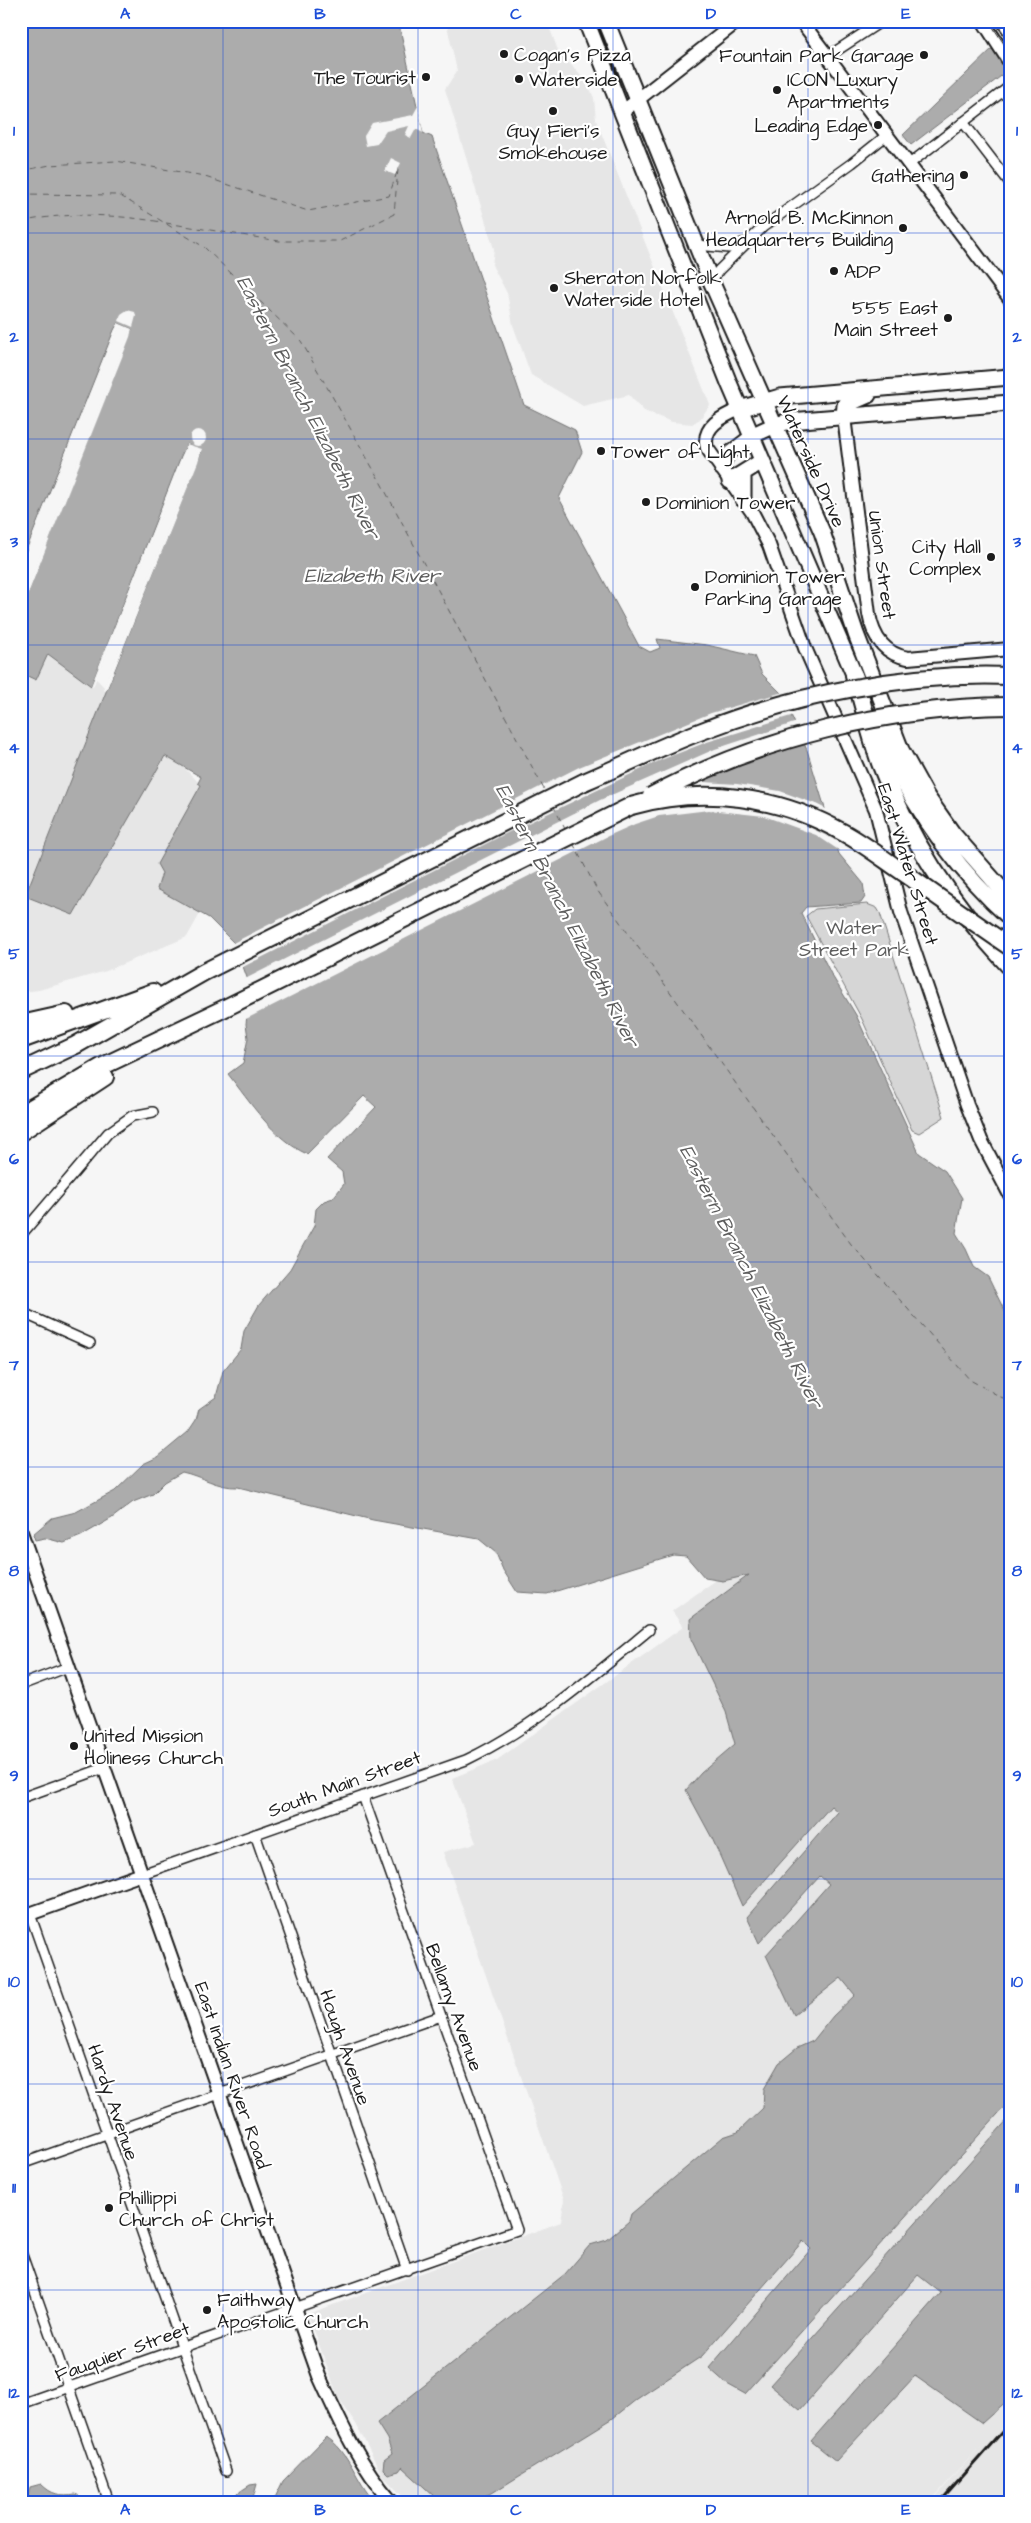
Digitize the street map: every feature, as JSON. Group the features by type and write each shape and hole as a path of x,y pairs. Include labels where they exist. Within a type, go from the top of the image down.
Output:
{"highway":[{"path":"854,675 880,763 914,834 971,922 1010,967"},
{"path":"21,1071 76,1045 204,972 584,782 702,731 788,703 848,690 919,679 1010,676"},
{"path":"21,1114 103,1066 223,1009 698,772 748,753 818,732 888,717 943,710 1010,706"},
{"path":"631,806 659,799 712,795 759,801 800,812 846,834 1010,947"},
{"path":"21,1040 204,972"},
{"path":"21,1024 68,1014 98,1012"},
{"path":"21,1132 109,1075 149,1045"}],"main road":[{"path":"586,21 679,261 751,436 890,758 911,798 960,866 1010,918"},
{"name":"Waterside Drive","path":"606,21 636,100 696,245 822,532 883,707 909,766 953,834 1010,898"},
{"path":"740,409 780,397 1010,377"},
{"path":"932,384 942,409"},
{"path":"844,417 844,407 848,402 890,387"},
{"path":"751,436 775,425 790,421 1010,403"},
{"path":"743,499 731,475 747,469 762,460"}],"street":[{"path":"622,112 738,21"},
{"path":"801,21 1010,299"},
{"path":"827,57 882,21"},
{"path":"983,21 1010,62"},
{"path":"1003,21 1010,31"},
{"path":"908,165 1010,86"},
{"path":"963,122 1010,182"},
{"path":"712,281 718,270 763,227 852,163 887,135"},
{"path":"696,245 729,248 748,241"},
{"path":"731,475 708,452 706,437 716,422 740,409"},
{"name":"Union Street","path":"844,417 869,614 872,629 879,642 896,655 908,658 1010,649"},
{"path":"731,475 729,452 751,436"},
{"name":"East Water Street","path":"743,499 769,546 805,648 876,810 901,912 963,1096 981,1140 1010,1195"},
{"path":"21,1235 108,1133 132,1116 153,1112"},
{"path":"21,1312 90,1343"},
{"name":"East Indian River Road","path":"21,1532 319,2376 341,2423 368,2471 392,2502"},
{"name":"South Main Street","path":"26,1915 466,1760 488,1749 534,1719 650,1630"},
{"path":"21,1684 68,1667"},
{"path":"21,1798 104,1768"},
{"name":"Bellamy Avenue","path":"363,1796 517,2230"},
{"name":"Hough Avenue","path":"255,1834 407,2270"},
{"name":"Hardy Avenue","path":"26,1915 107,2133 226,2471"},
{"path":"21,2164 441,2016"},
{"name":"Fauquier Street","path":"21,2404 517,2230"},
{"path":"21,2252 109,2502"},
{"path":"21,2286 32,2282"}],"shaded area":[{"path":"446,21 547,21 559,53 578,72 591,91 594,98 596,120 710,405 700,419 692,424 672,422 644,411 629,395 583,406 531,375 513,325 507,293 492,265 494,249 445,89 457,71"},
{"path":"21,603 212,796 201,912 187,937 106,971 39,990 21,992"},
{"path":"752,1555 1010,2066 1010,2502 931,2502 985,2441 930,2502 408,2502 382,2475 356,2424 338,2397 308,2314 561,2222 564,2200 443,1852 476,1843 452,1778 497,1760 683,1627 672,1611"}],"green space":[{"name":"Water Street Park","path":"867,904 877,908 880,913 944,1117 919,1133 912,1130 862,1019 806,916 815,909"}],"water":[{"path":"21,21 401,21 399,24 423,133 432,137 524,405 575,430 582,452 559,498 639,646 650,652 660,648 657,639 707,645 754,656 762,674 781,693 807,750 839,854 863,883 865,897 861,903 806,907 801,913 831,974 856,1015 919,1153 945,1171 962,1198 956,1233 974,1267 988,1277 1010,1322 1010,2106 1007,2104 745,2394 727,2384 709,2368 811,2249 803,2241 702,2356 637,2399 612,2419 492,2493 467,2502 447,2502 435,2497 402,2467 399,2471 388,2474 383,2469 384,2460 392,2454 387,2439 377,2423 565,2274 590,2245 607,2240 629,2221 631,2214 723,2137 738,2132 763,2108 764,2089 779,2063 797,2048 813,2041 833,2016 855,1995 841,1978 794,2015 766,1955 829,1884 820,1876 759,1943 747,1917 838,1812 831,1806 742,1906 712,1838 686,1790 701,1773 735,1744 726,1712 691,1639 690,1619 749,1575 723,1581 705,1578 686,1556 673,1555 547,1594 517,1592 503,1570 496,1553 479,1539 373,1520 238,1487 223,1486 182,1472 165,1482 153,1494 133,1502 112,1518 81,1536 64,1543 45,1538 35,1540 33,1534 52,1518 76,1512 115,1491 143,1464 158,1457 188,1432 196,1420 199,1409 216,1397 223,1371 241,1349 244,1331 259,1305 290,1269 314,1226 316,1209 324,1201 333,1198 344,1184 342,1172 327,1159 376,1107 364,1096 307,1154 283,1139 263,1119 228,1074 243,1063 248,1038 246,1024 250,986 235,944 209,918 157,889 162,873 157,864 201,785 198,783 201,777 165,756 73,915 25,896 202,450 187,444 181,456 91,686 48,654 36,680 21,673 21,598 26,598 132,329 118,323 114,330 21,563"},
{"path":"996,45 1009,70 911,145 903,135"},
{"path":"1010,2117 1010,2398 982,2423 915,2376 836,2461 811,2441 941,2293 918,2275 800,2410 770,2385"},
{"path":"326,2437 341,2450 375,2502 273,2502 283,2481"},
{"path":"41,2484 53,2493 61,2495 76,2494 87,2502 27,2502 30,2487"},
{"path":"257,2484 252,2502 224,2502 250,2485"}],"pier":[{"path":"418,106 423,133 416,129 411,138 405,135 409,126 386,131 377,144 366,146 364,136 372,123 413,115"},
{"path":"391,158 401,163 395,175 385,171"},
{"path":"127,310 135,312 136,316 133,327 119,321 121,314"},
{"path":"118,323 132,329 130,337 26,599 21,598 21,595 24,596 128,336 129,331 119,326 21,565"},
{"path":"198,430 204,432 206,438 204,444 198,446 192,444 190,438 192,432"},
{"path":"187,444 202,449 198,462 106,691 103,690 196,461 199,451 188,447 93,687 91,686"},
{"path":"783,692 794,715 707,742 661,760 513,830 241,968 231,944 579,767 711,713"},
{"path":"797,722 805,741 717,770 703,778 704,782 737,784 780,791 816,804 828,810 836,835 797,816 769,808 737,803 708,801 675,805 659,810 692,804 730,804 785,815 838,842 840,851 816,835 764,816 709,810 659,816 608,836 244,1020 247,986 245,979 600,800 715,749"}],"ferry route":[{"path":"21,171 50,165 116,161 199,175 308,211 389,196 397,172"},
{"path":"166,223 279,241 340,241 394,214 398,169"},
{"path":"21,194 119,195 204,247 301,341 381,483 546,793"},
{"path":"21,222 74,215 162,222"},
{"path":"553,805 566,831"},
{"path":"573,843 597,890 851,1244 970,1380 1010,1402"}],"tram line":[{"path":"989,21 1010,53"}],"railway":[{"path":"940,2502 1010,2423"}],"place":[{"name":"Cogan's Pizza","path":"504,54"},
{"name":"Fountain Park Garage","path":"924,55"},
{"name":"The Tourist","path":"426,77"},
{"name":"Waterside","path":"519,79"},
{"name":"ICON Luxury Apartments","path":"777,90"},
{"name":"Guy Fieri's Smokehouse","path":"553,111"},
{"name":"Leading Edge","path":"878,125"},
{"name":"Gathering","path":"964,175"},
{"name":"Arnold B. McKinnon Headquarters Building","path":"903,228"},
{"name":"ADP","path":"834,271"},
{"name":"Sheraton Norfolk Waterside Hotel","path":"554,288"},
{"name":"555 East Main Street","path":"948,318"},
{"name":"Tower of Light","path":"601,451"},
{"name":"Dominion Tower","path":"646,502"},
{"name":"City Hall Complex","path":"991,557"},
{"name":"Dominion Tower Parking Garage","path":"695,587"},
{"name":"United Mission Holiness Church","path":"74,1746"},
{"name":"Phillippi Church of Christ","path":"109,2208"},
{"name":"Faithway Apostolic Church","path":"207,2310"}],"water label":[{"name":"Eastern Branch Elizabeth River","path":"309,407"},
{"name":"Elizabeth River","path":"372,575"},
{"name":"Eastern Branch Elizabeth River","path":"568,915"},
{"name":"Eastern Branch Elizabeth River","path":"752,1276"}]}
